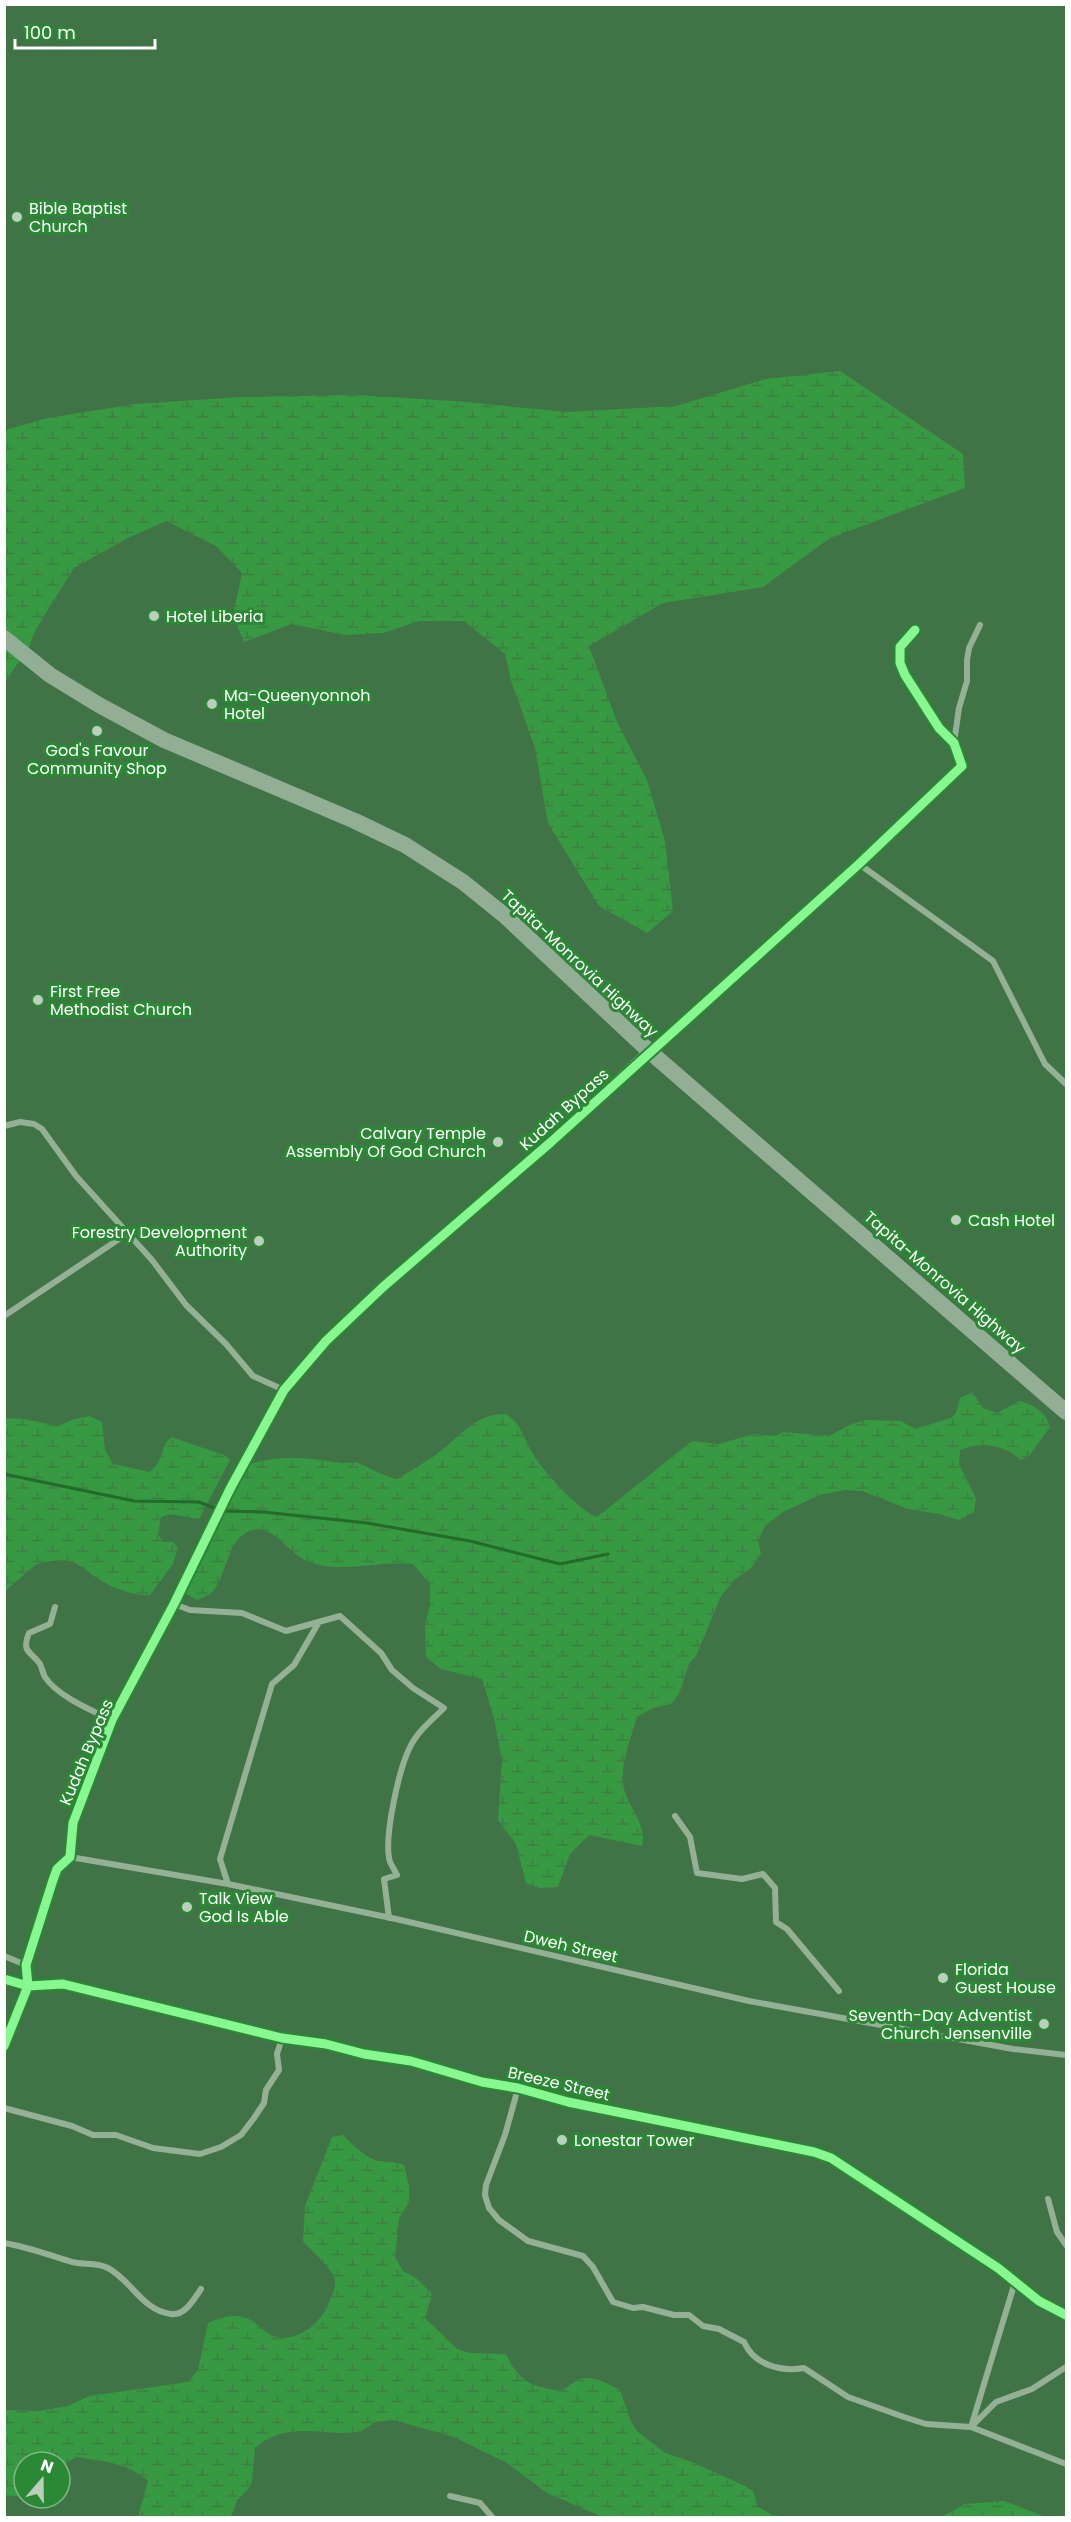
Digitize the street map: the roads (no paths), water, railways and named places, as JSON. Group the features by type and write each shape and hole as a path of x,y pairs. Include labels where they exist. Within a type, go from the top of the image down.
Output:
{"highway":[{"name":"Tapita-Monrovia Highway","path":"4,638 50,675 78,693 164,740 355,821 405,845 463,882 504,915 649,1052 1066,1412"}],"street":[{"path":"954,743 959,708 967,681 969,648 980,626"},
{"path":"915,630 900,647 903,669 939,728 954,743"},
{"name":"Kudah Bypass","path":"70,1857 73,1822 112,1720 284,1390 326,1341 362,1306 551,1142 859,864 963,766 954,743"},
{"path":"859,864 993,961 1045,1064 1066,1084"},
{"path":"4,1126 20,1122 34,1124 42,1129 76,1176 128,1233 186,1305 226,1344 253,1376 284,1390"},
{"path":"4,1316 128,1233"},
{"path":"174,1604 190,1610 242,1613 285,1631 340,1616 381,1653 392,1670 413,1688 444,1708 411,1745 403,1765 394,1800 389,1839 390,1861 397,1875 384,1879 389,1918"},
{"path":"55,1607 50,1624 29,1633 25,1642 29,1655 40,1664 46,1678 62,1692 83,1706 112,1720"},
{"path":"228,1884 220,1859 272,1684 294,1665 319,1622"},
{"path":"675,1816 690,1837 697,1873 742,1879 763,1874 775,1888 776,1922 788,1929 839,1992"},
{"path":"4,2046 28,1986 26,1965 57,1869 70,1857"},
{"name":"Dweh Street","path":"70,1857 228,1884 389,1918 749,2001 1013,2049 1066,2055"},
{"path":"4,1956 26,1965"},
{"name":"Breeze Street","path":"4,1979 28,1986 63,1984 282,2038 326,2044 364,2054 411,2061 482,2082 518,2088 661,2122 745,2136 814,2152 831,2158 998,2268 1039,2301 1066,2315"},
{"path":"4,2108 72,2126 93,2135 116,2135 153,2148 200,2154 220,2147 241,2135 254,2118 264,2103 266,2090 279,2070 277,2054 282,2038"},
{"path":"518,2088 505,2135 486,2185 485,2196 489,2208 499,2220 528,2241 583,2256 593,2267 614,2302 633,2308 643,2307 674,2315 689,2315 703,2326 719,2329 744,2342 749,2353 778,2370 804,2368 848,2397 926,2424 971,2427 1066,2464"},
{"path":"1048,2199 1057,2232 1066,2245"},
{"path":"4,2243 73,2262 104,2266 113,2271 152,2308 170,2314 180,2313 188,2307 201,2289"},
{"path":"971,2427 1015,2282"},
{"path":"971,2427 996,2402 1032,2389 1066,2367"},
{"path":"450,2496 480,2503 493,2517"}],"waterway":[{"path":"4,1474 134,1501 199,1502 217,1509"},
{"path":"223,1511 263,1512 367,1523 470,1541 560,1564 608,1554"}],"place":[{"name":"Bible Baptist Church","path":"17,217"},
{"name":"Hotel Liberia","path":"154,616"},
{"name":"Ma-Queenyonnoh Hotel","path":"212,704"},
{"name":"God's Favour Community Shop","path":"97,731"},
{"name":"First Free Methodist Church","path":"38,1000"},
{"name":"Calvary Temple Assembly Of God Church","path":"498,1142"},
{"name":"Cash Hotel","path":"956,1220"},
{"name":"Forestry Development Authority","path":"259,1241"},
{"name":"Talk View God Is Able","path":"187,1907"},
{"name":"Florida Guest House","path":"943,1978"},
{"name":"Seventh-Day Adventist Church Jensenville","path":"1044,2024"},
{"name":"Lonestar Tower","path":"562,2140"}]}
